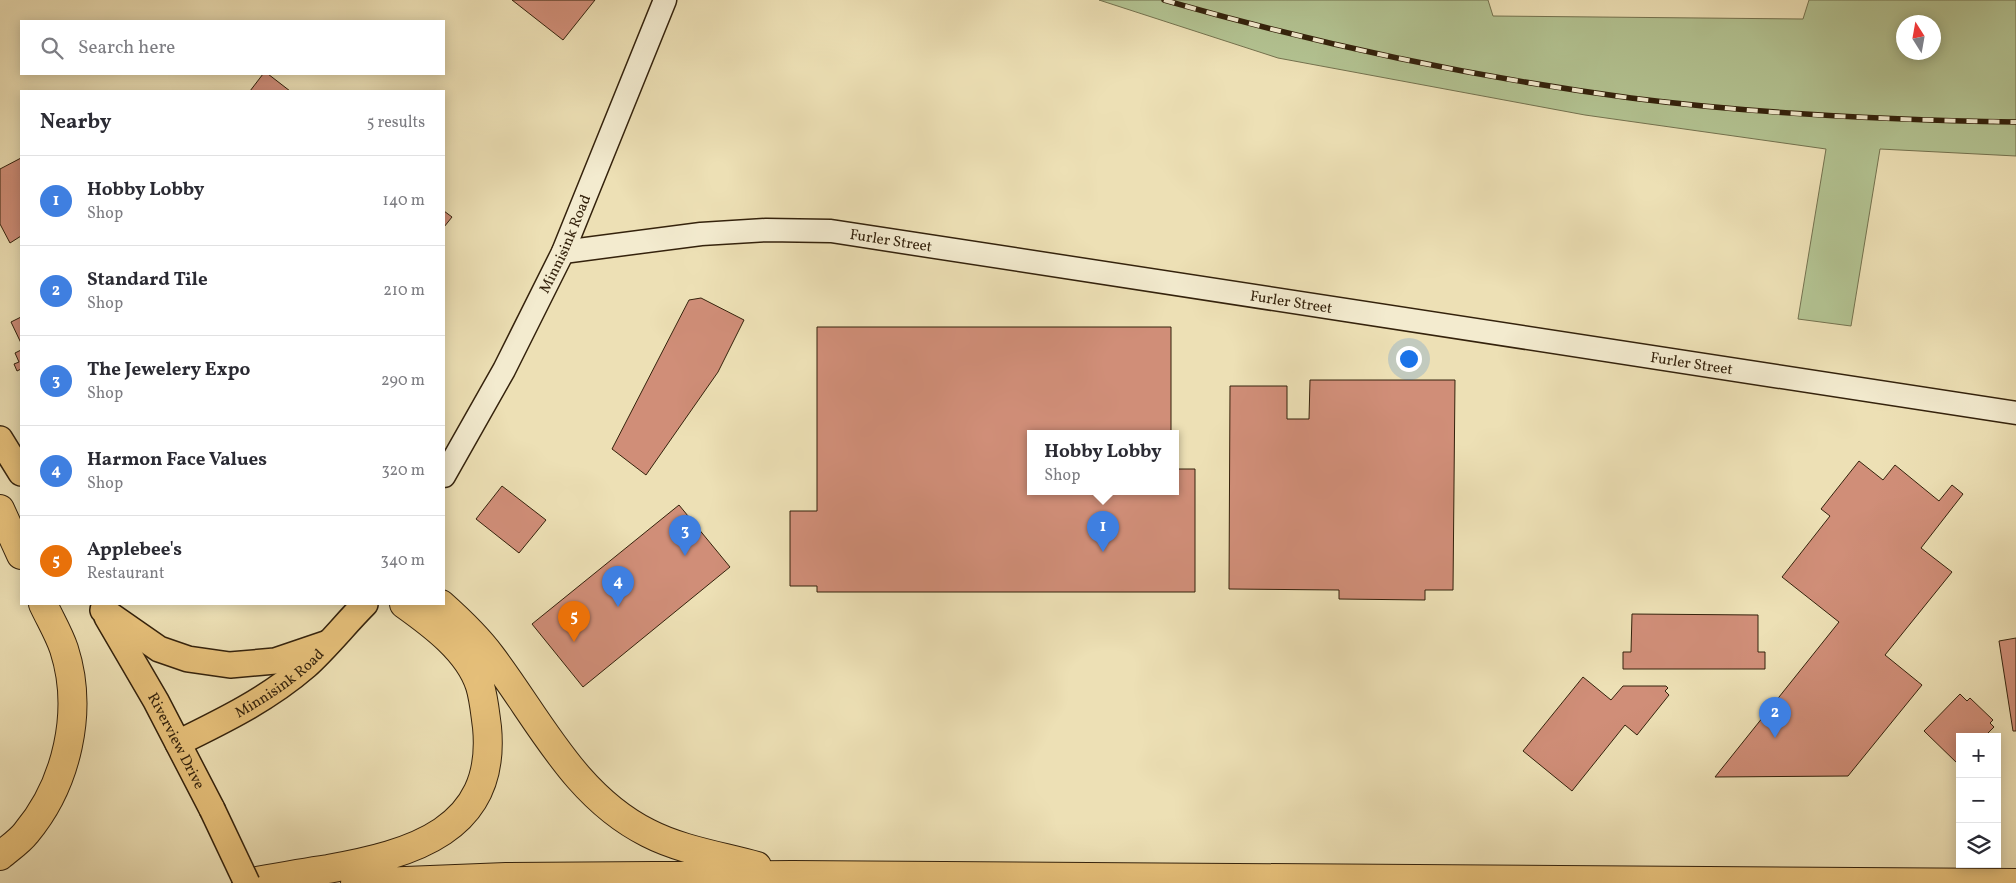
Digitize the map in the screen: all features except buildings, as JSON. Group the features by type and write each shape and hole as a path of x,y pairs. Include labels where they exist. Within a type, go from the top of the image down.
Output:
{"highway":[{"path":"0,509 20,553"},
{"path":"0,856 25,834 43,810 57,782 69,740 72,681 64,648 44,605"},
{"path":"246,883 368,862 416,847 447,829 469,806 480,788 486,765 488,739 484,703 479,684 459,650 442,633 405,605"},
{"path":"442,605 473,634 490,654 577,778 602,802 648,833 672,842 792,875"},
{"path":"355,883 506,877 792,875 2016,883"}],"main road":[{"path":"0,439 20,471"},
{"name":"Minnisink Road","path":"178,743 238,713 278,688 307,665 364,605"},
{"path":"101,607 159,649 188,659 230,665 275,661 328,643"},
{"name":"Riverview Drive","path":"101,607 156,701 212,810 246,883"}],"street":[{"name":"Minnisink Road","path":"445,474 504,370 564,252 665,0"},
{"name":"Furler Street","path":"564,252 701,234 766,230 831,231 2016,413"}],"green space":[{"path":"1099,0 1488,0 1493,16 1803,19 1809,0 2016,0 2016,156 1880,149 1851,326 1798,319 1826,149 1585,115 1278,58"}],"railway":[{"path":"1164,0 1337,45 1396,58 1572,90 1679,104 1775,112 1919,120 2016,122"}],"place":[{"name":"Hobby Lobby","path":"1103,552"},
{"name":"The Jewelery Expo","path":"685,556"},
{"name":"Harmon Face Values","path":"618,607"},
{"name":"Applebee's","path":"574,642"},
{"name":"Standard Tile","path":"1775,738"}]}
